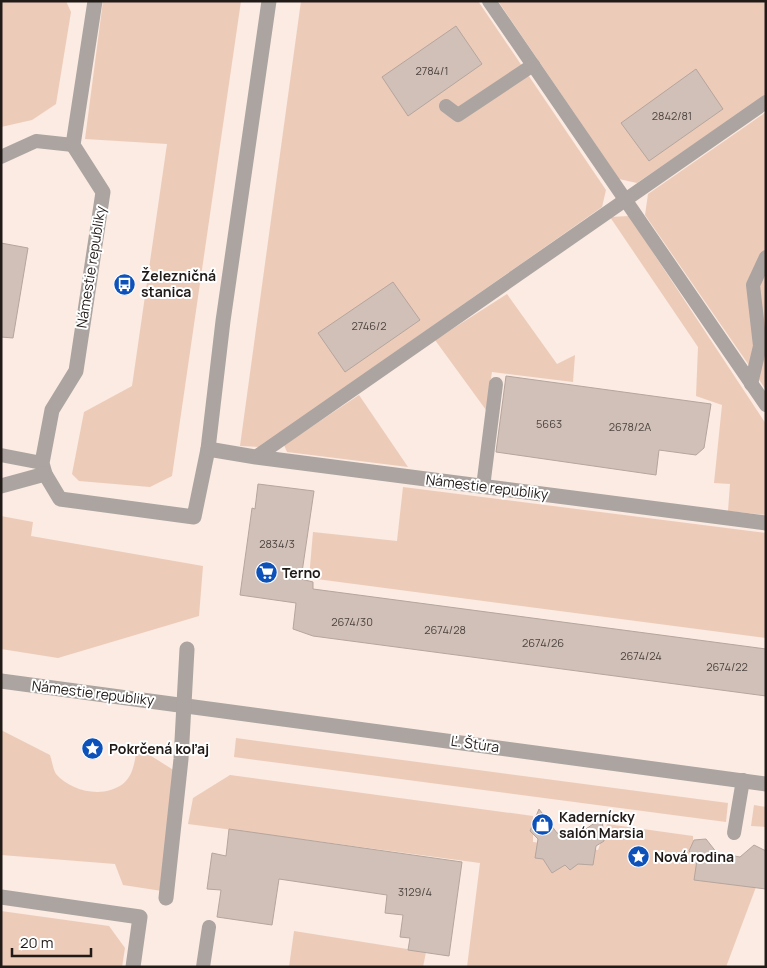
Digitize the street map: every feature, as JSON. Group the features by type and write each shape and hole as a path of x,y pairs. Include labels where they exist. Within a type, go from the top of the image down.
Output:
{"street":[{"path":"73,145 95,1"},
{"path":"1,486 43,469 60,499 194,517 208,449 223,321 269,1"},
{"name":"Námestie republiky","path":"43,469 52,410 76,371 102,192 73,145"},
{"name":"Námestie republiky","path":"208,449 256,457 766,523"},
{"path":"166,898 181,759 187,649"},
{"name":"Námestie republiky","path":"1,681 184,704"},
{"name":"Ľ. Štúra","path":"184,704 766,784"},
{"path":"1,898 140,917 133,967"}],"lane":[{"path":"489,1 766,405"},
{"path":"446,106 458,115 532,65"},
{"path":"256,457 766,102"},
{"path":"1,157 36,141 73,145"},
{"path":"751,384 760,346 753,286 766,257"},
{"path":"483,486 496,384"},
{"path":"1,455 43,469"},
{"path":"734,833 743,780"},
{"path":"203,967 209,928"}],"shaded area":[{"path":"1,1 66,1 71,12 56,104 32,120 1,127"},
{"path":"103,1 241,1 172,476 150,487 79,481 72,474 84,412 132,386 167,144 85,139"},
{"path":"301,1 478,1 606,190 602,207 260,447 240,446"},
{"path":"498,1 766,1 766,95 637,183 619,179"},
{"path":"766,112 766,390 645,215 648,194"},
{"path":"629,216 766,424 766,515 728,511 730,484 714,483 722,405 696,396 698,347 610,217"},
{"path":"507,294 557,364 575,355 573,382 492,372 486,410 435,340"},
{"path":"359,395 408,467 287,452 284,445"},
{"path":"403,487 766,533 766,638 309,578 313,532 397,541"},
{"path":"1,516 33,522 31,536 203,566 199,616 58,658 1,649"},
{"path":"1,730 50,755 56,774 79,789 98,792 107,791 124,783 132,771 137,747 175,771 162,891 123,885 115,864 1,855"},
{"path":"236,738 728,803 726,822 234,757"},
{"path":"230,775 533,816 533,842 598,850 607,824 693,836 694,861 762,871 726,967 467,967 480,863 188,824 193,798"},
{"path":"754,805 766,807 766,827 751,826"},
{"path":"1,911 109,926 125,948 122,967 1,967"},
{"path":"294,931 426,952 423,967 289,967"}],"building":[{"path":"456,26 482,64 408,116 382,77"},
{"path":"696,69 723,109 649,161 621,123"},
{"path":"1,243 28,248 13,338 1,337"},
{"path":"393,282 420,320 345,372 318,333"},
{"path":"506,376 711,404 704,448 696,455 659,450 656,475 496,452"},
{"path":"258,484 314,491 301,579 313,582 313,589 766,649 766,696 313,636 293,629 296,603 240,595 252,508 255,509"},
{"path":"539,809 557,833 577,835 602,818 604,841 596,846 593,865 578,864 570,870 565,865 552,873 543,859 535,858 538,839 530,831"},
{"path":"229,829 462,862 449,956 408,950 410,938 400,937 403,915 385,913 387,895 279,879 272,925 217,917 221,890 207,889 212,853 226,856"},
{"path":"706,839 717,853 740,857 754,845 766,851 766,889 694,880 697,860 689,851 694,840"}],"place":[{"name":"Železničná stanica","path":"125,284"},
{"name":"Terno","path":"266,573"},
{"name":"Pokrčená koľaj","path":"93,749"},
{"name":"Kadernícky salón Marsia","path":"543,825"},
{"name":"Nová rodina","path":"638,857"}]}
